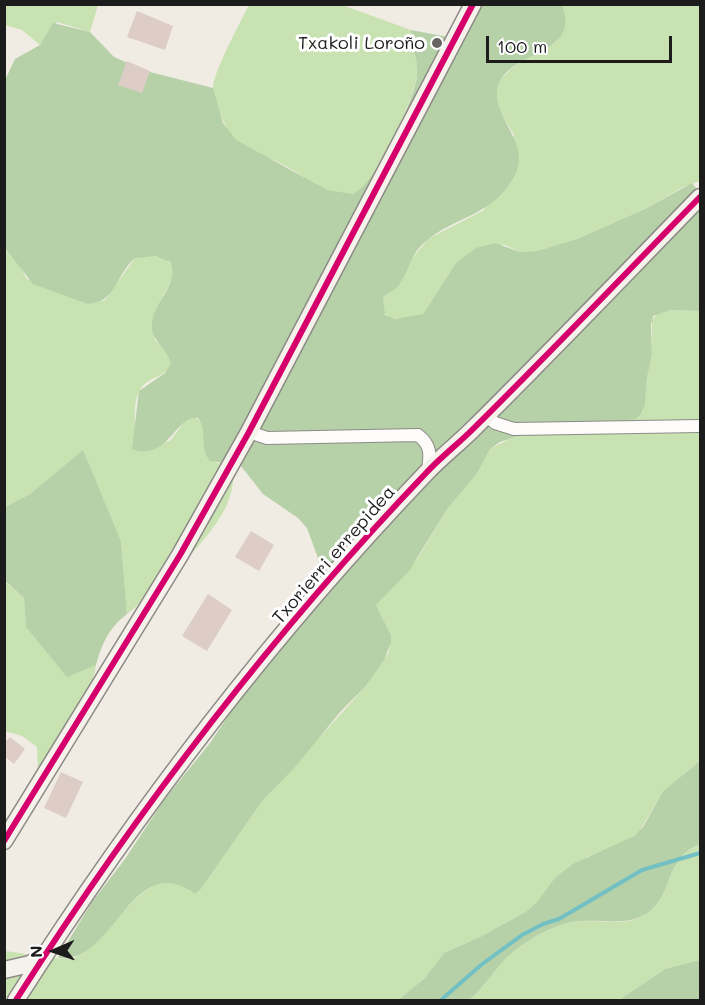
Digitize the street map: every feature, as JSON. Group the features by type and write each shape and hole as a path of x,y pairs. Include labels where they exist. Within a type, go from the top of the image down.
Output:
{"street":[{"path":"4,841 180,555 249,432 473,4"},
{"name":"Txorierri errepidea","path":"15,1000 44,955 219,713 343,565 428,471 700,197"},
{"path":"486,415 495,423 514,429 700,426"},
{"path":"249,432 267,438 418,435 428,442 430,451 428,471"},
{"path":"15,1000 15,986 4,970 30,964 44,955"}],"green space":[{"path":"4,5 98,5 90,32 57,22 40,45 22,30 5,25"},
{"path":"249,5 342,5 411,30 417,75 409,102 383,159 364,187 355,193 337,193 319,187 282,164 239,143 230,134 217,106 213,88 214,81 222,59"},
{"path":"468,5 562,5 565,20 563,32 546,49 511,69 502,78 497,90 501,113 518,148 519,160 516,173 507,187 486,207 438,232 421,246 400,284 383,298 385,315 396,319 423,314 456,263 476,248 495,243 520,252 537,251 577,239 645,209 692,183 700,193 700,311 670,310 653,316 652,354 645,405 635,419 526,433 500,442 490,449 478,472 448,508 409,571 376,605 391,635 391,643 384,660 366,686 263,800 201,889 195,894 173,884 155,885 138,896 94,945 77,956 58,958 92,902 125,859 164,800 210,743 253,679 322,599 318,558 307,528 298,518 263,494 237,461 225,463 210,461 205,451 203,429 198,418 183,423 155,449 145,451 132,449 139,391 165,373 171,363 155,337 152,325 155,311 172,276 170,262 155,256 135,258 111,293 98,302 88,304 33,284 5,248 5,80 15,59 40,45 53,23 90,32 114,57 146,71 213,88 223,123 236,140 327,190 352,194 361,188 382,160 409,104 417,76 411,30 448,37"},
{"path":"562,5 700,5 700,181 683,187 645,209 577,239 537,251 520,252 505,245 483,246 456,263 423,314 402,319 389,317 384,313 382,307 383,298 400,284 409,262 428,239 484,210 514,135 498,106 496,94 499,84 515,66 556,42"},
{"path":"4,248 16,260 27,279 88,304 105,300 135,258 156,256 166,260 173,268 172,279 155,312 155,340 169,355 171,363 165,372 145,383 138,394 133,449 170,441 185,421 194,417 202,424 208,459 218,463 236,461 235,471 228,502 211,531 184,563 127,614 121,541 83,451 30,494 5,507"},
{"path":"700,311 700,761 663,791 639,832 627,841 587,857 527,911 482,936 444,953 425,978 398,1000 5,1000 4,951 51,958 74,958 86,951 145,891 157,884 177,883 195,894 201,889 263,800 366,686 389,652 391,635 376,605 418,558 448,508 478,472 490,449 515,436 645,405 652,354 652,320 658,312"},
{"path":"83,450 121,541 127,614 107,636 96,665 67,677 26,627 24,598 5,581 5,507 30,494"},
{"path":"4,581 24,598 26,627 67,676 96,665 90,695 38,774 37,747 22,736 5,731"},
{"path":"700,761 700,844 688,850 680,858 657,904 649,912 630,920 575,922 546,931 513,952 469,1000 398,1000 425,978 444,953 482,936 527,911 537,902 555,878 573,864 634,836 643,827 663,791"},
{"path":"700,844 700,960 665,969 619,1000 469,1000 513,952 546,931 575,922 630,921 649,912 657,904 680,858 688,850"},
{"path":"700,960 700,1000 619,1000 665,969"}],"building":[{"path":"137,11 173,26 165,50 127,37"},
{"path":"127,61 150,71 142,93 118,85"},
{"path":"251,531 274,545 259,571 235,557"},
{"path":"208,594 232,610 207,651 182,636"},
{"path":"10,737 25,749 14,764 4,756 4,743"},
{"path":"61,772 83,782 66,818 44,808"}],"waterway":[{"path":"441,1000 481,965 522,935 559,919 642,870 700,853"}],"cycle path":[{"path":"4,841 180,555 249,432 473,4"},
{"path":"16,1000 109,861 158,793 208,726 315,596 427,472 502,400 700,197"}],"place":[{"name":"Txakoli Loroño","path":"437,43"}]}
